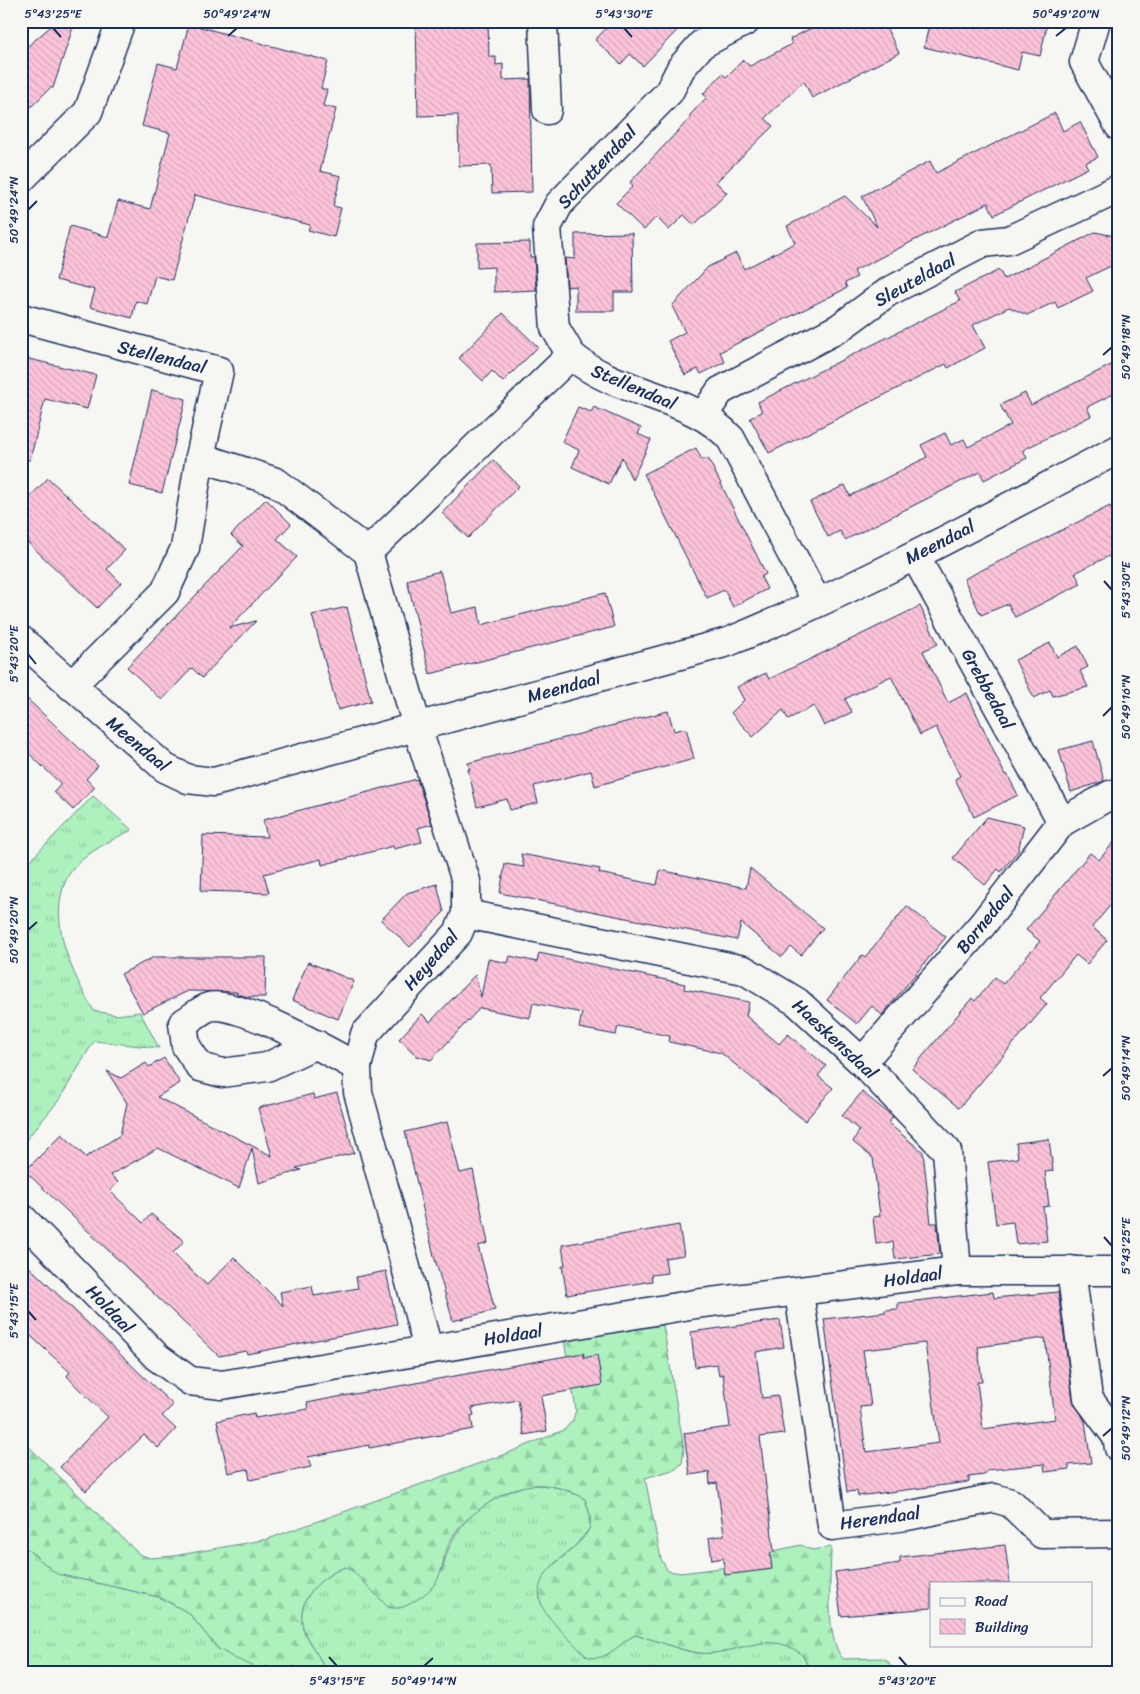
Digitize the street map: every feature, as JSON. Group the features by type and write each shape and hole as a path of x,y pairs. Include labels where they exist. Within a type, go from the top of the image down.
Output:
{"street":[{"path":"21,179 88,112 93,103 121,21"},
{"path":"543,21 547,110"},
{"name":"Schuttendaal","path":"571,355 555,328 547,227 559,204 668,92 681,68 702,44 746,21"},
{"path":"1096,21 1084,62 1119,126"},
{"name":"Sleuteldaal","path":"702,416 720,391 839,328 888,292 983,243 1009,240 1114,191 1119,191"},
{"name":"Stellendaal","path":"21,318 219,372 200,457 185,548 165,592 71,686"},
{"name":"Stellendaal","path":"368,552 571,355 595,373 702,416 718,426 731,439 817,602"},
{"name":"Meendaal","path":"21,640 165,768 175,774 202,782 214,782 728,642 914,556 1119,449"},
{"path":"200,457 276,482 368,552 417,727"},
{"name":"Grebbedaal","path":"914,556 1062,822"},
{"name":"Heyedaal","path":"417,727 466,881 466,914 458,933 365,1034 356,1067 358,1092 428,1348"},
{"name":"Bornedaal","path":"862,1062 982,926 1062,822 1110,795 1119,792"},
{"name":"Haeskensdaal","path":"466,914 744,970 797,1002 862,1062 947,1150 957,1271"},
{"path":"316,1044 356,1067"},
{"name":"Holdaal","path":"21,1218 157,1357 190,1381 222,1385 428,1348 695,1304 957,1271 1119,1271"},
{"path":"1071,1270 1088,1398 1117,1437 1119,1448"},
{"name":"Herendaal","path":"799,1292 832,1526 907,1516 994,1498 1011,1503 1042,1534 1119,1533"}],"green space":[{"path":"93,796 132,830 95,850 78,864 66,880 61,896 59,914 65,948 78,981 94,1011 117,1015 140,1012 159,1048 94,1041 59,1100 21,1146 21,870"},
{"path":"663,1325 684,1449 682,1463 676,1469 645,1478 661,1559 668,1571 681,1573 736,1566 765,1553 801,1545 812,1550 831,1547 830,1606 833,1636 837,1649 843,1659 882,1658 887,1660 896,1673 811,1673 800,1653 788,1646 775,1643 750,1645 712,1653 699,1653 635,1635 606,1655 593,1658 586,1656 549,1618 542,1606 539,1593 541,1582 547,1573 574,1548 589,1529 590,1514 585,1499 556,1487 543,1485 531,1485 506,1493 493,1500 465,1521 458,1528 448,1546 441,1571 433,1586 406,1606 400,1608 388,1607 352,1570 345,1567 327,1576 312,1590 306,1599 302,1618 305,1634 321,1661 325,1673 269,1673 234,1658 217,1648 189,1613 159,1597 57,1574 21,1544 21,1439 139,1554 150,1558 174,1556 268,1539 508,1453 564,1430 573,1420 576,1410 564,1340"},
{"path":"526,1485 543,1485 557,1488 585,1499 590,1515 590,1528 575,1546 555,1563 542,1580 606,1656 623,1641 635,1635 698,1653 711,1653 750,1645 775,1643 788,1646 800,1653 811,1673 325,1673 321,1661 305,1634 302,1618 306,1599 319,1583 327,1576 345,1567 352,1570 442,1572 453,1539 471,1516 495,1499"},
{"path":"21,1544 58,1574 159,1597 189,1613 217,1648 269,1673 21,1673"}],"building":[{"path":"57,21 75,21 53,88 50,88 21,117 21,52"},
{"path":"416,21 488,21 489,57 496,57 496,65 503,64 503,80 530,79 532,192 492,193 491,165 459,166 458,115 418,116"},
{"path":"613,21 686,21 643,66 630,54 621,64 595,40"},
{"path":"825,21 883,21 899,53 812,98 804,81 765,118 773,126 716,182 727,193 694,225 684,215 669,230 656,217 644,230 616,203 633,186 630,182 691,117 689,116 707,97 703,94 722,74 726,77 743,60 750,66 792,44 790,39"},
{"path":"930,21 1048,21 1040,56 1022,52 1018,70 924,47"},
{"path":"189,24 328,61 321,88 327,90 323,106 336,109 320,171 341,176 333,206 341,208 334,237 308,230 310,225 195,195 172,280 155,276 147,304 136,301 132,318 90,307 95,290 56,280 70,226 108,237 118,201 150,209 170,133 142,126 158,63 177,68"},
{"path":"1055,113 1063,131 1080,122 1098,157 1085,163 1088,168 994,215 988,203 854,271 857,277 845,283 847,288 720,352 725,362 701,374 698,369 685,375 668,341 685,332 672,306 708,267 736,253 744,269 795,243 787,226 845,196 877,227 862,196 930,161 936,173"},
{"path":"1095,232 1119,237 1119,262 1086,278 1093,291 1058,308 1055,302 1027,315 1009,307 973,325 985,348 948,368 946,364 769,453 750,418 762,412 758,402 960,301 955,292 999,270 1004,279"},
{"path":"632,233 633,292 614,292 614,311 576,311 576,286 567,287 565,258 575,259 575,234"},
{"path":"530,242 530,257 534,257 536,290 494,292 494,267 477,268 477,243"},
{"path":"503,313 538,347 503,382 492,371 483,381 459,358"},
{"path":"21,357 96,375 87,409 45,399 30,460 21,459"},
{"path":"1119,361 1119,391 1087,407 1091,416 1023,450 1027,458 984,480 980,472 845,540 840,531 828,537 810,502 845,485 850,496 884,479 927,457 921,445 945,433 951,445 964,439 968,447 1011,425 1000,405 1025,393 1031,405"},
{"path":"152,390 186,399 162,493 129,485"},
{"path":"578,407 591,412 594,407 641,428 638,434 651,440 632,480 622,457 609,484 572,467 579,450 562,442"},
{"path":"696,448 702,460 708,458 766,574 761,577 767,589 733,607 724,590 707,598 644,474"},
{"path":"493,460 519,486 468,538 442,513"},
{"path":"48,478 125,550 107,569 121,583 97,608 21,536 21,506"},
{"path":"266,499 291,524 277,539 297,557 229,628 256,621 202,678 192,668 162,700 127,667 243,546 231,535"},
{"path":"1110,506 1119,524 1119,551 1075,573 1081,584 1015,617 1008,604 981,615 964,579"},
{"path":"440,571 451,613 478,607 481,625 605,593 614,627 430,674 407,580"},
{"path":"920,606 938,644 923,651 948,703 967,693 1005,775 1007,774 1018,795 974,817 955,779 960,776 936,727 920,735 891,676 845,699 852,712 824,726 814,706 788,719 783,710 753,737 731,713 744,700 737,687 766,673 769,679"},
{"path":"347,607 371,701 338,710 312,615"},
{"path":"1050,643 1057,657 1078,646 1088,667 1080,671 1088,687 1053,696 1050,690 1034,698 1015,660"},
{"path":"21,693 98,766 86,779 95,787 73,810 54,792 61,784 21,746"},
{"path":"668,711 674,731 686,728 694,759 595,786 591,771 534,786 538,803 510,810 507,799 477,807 468,763"},
{"path":"1093,741 1104,781 1071,792 1059,750"},
{"path":"417,779 432,824 418,828 422,842 394,849 393,846 322,865 321,859 264,874 269,893 201,891 203,835 267,837 263,820"},
{"path":"987,817 1024,826 1018,851 1001,872 998,869 985,885 953,858"},
{"path":"1119,836 1119,895 1092,927 1107,940 1087,964 1076,955 1040,998 1047,1004 959,1108 912,1069 972,998 975,1001 995,977 1003,984 1040,941 1026,930 1090,853 1099,860"},
{"path":"521,854 600,869 599,873 657,885 660,870 746,888 750,868 823,928 801,955 791,947 782,957 741,923 737,940 500,893 505,864 524,867"},
{"path":"437,884 444,912 410,947 381,920 407,893"},
{"path":"907,906 946,937 882,1015 872,1006 857,1024 827,1000 862,955 865,957"},
{"path":"539,953 685,984 684,989 749,1002 746,1016 779,1044 788,1034 826,1066 818,1076 833,1088 805,1121 721,1053 669,1042 670,1036 618,1026 616,1035 579,1028 582,1013 533,1003 530,1018 480,1008 431,1060 417,1056 399,1039 422,1014 430,1022 475,975 481,997 488,959 508,963 510,956 537,962"},
{"path":"154,957 266,957 265,997 247,997 237,994 237,992 188,991 143,1013 121,974"},
{"path":"308,962 354,981 338,1019 292,1000"},
{"path":"164,1058 180,1083 157,1097 272,1156 258,1108 313,1094 314,1099 337,1093 354,1153 296,1168 301,1170 259,1183 252,1148 239,1188 158,1148 111,1175 118,1182 110,1191 143,1223 151,1214 184,1241 173,1253 207,1285 234,1257 283,1306 280,1292 312,1286 314,1296 358,1288 356,1277 386,1271 397,1324 247,1354 246,1351 219,1356 25,1171 62,1134 86,1157 120,1135 127,1103 107,1071 121,1078 146,1063 149,1067"},
{"path":"862,1092 893,1117 888,1123 923,1152 931,1223 937,1223 940,1254 895,1259 893,1242 876,1244 873,1217 880,1216 873,1158 853,1142 859,1130 842,1116"},
{"path":"447,1122 460,1173 473,1170 488,1243 478,1246 495,1310 453,1321 434,1256 405,1132"},
{"path":"1049,1139 1053,1171 1045,1172 1049,1206 1043,1207 1047,1241 1016,1244 1013,1222 996,1224 988,1162 1018,1158 1016,1143"},
{"path":"679,1225 684,1255 665,1258 667,1273 651,1275 652,1281 567,1295 562,1266 565,1266 562,1245"},
{"path":"21,1259 173,1405 162,1416 176,1429 158,1448 144,1435 86,1491 60,1467 108,1417 67,1376 70,1372 21,1327"},
{"path":"993,1292 994,1298 1058,1292 1073,1400 1085,1421 1091,1463 1069,1465 1069,1469 1045,1472 1044,1464 988,1470 984,1475 969,1477 969,1482 858,1496 857,1491 847,1492 824,1319 885,1312 885,1310 898,1309 898,1303","holes":["1045,1338 1055,1419 983,1429 977,1382 982,1382 978,1347","925,1343 939,1443 866,1452 860,1407 871,1406 863,1350"]},
{"path":"780,1320 784,1347 756,1352 762,1398 778,1396 784,1434 760,1437 774,1552 770,1553 772,1569 725,1575 723,1558 712,1560 709,1538 724,1535 717,1483 710,1484 709,1472 690,1475 684,1433 730,1427 723,1374 719,1375 717,1364 695,1367 691,1332"},
{"path":"583,1353 584,1358 597,1355 602,1385 541,1396 547,1431 524,1435 518,1400 472,1408 474,1415 471,1416 473,1429 369,1448 369,1445 308,1457 311,1467 250,1480 248,1469 228,1473 217,1421 254,1413 255,1418 308,1409 307,1403"},
{"path":"1005,1545 1010,1582 930,1582 930,1608 841,1616 835,1572 900,1563 900,1557"}]}
